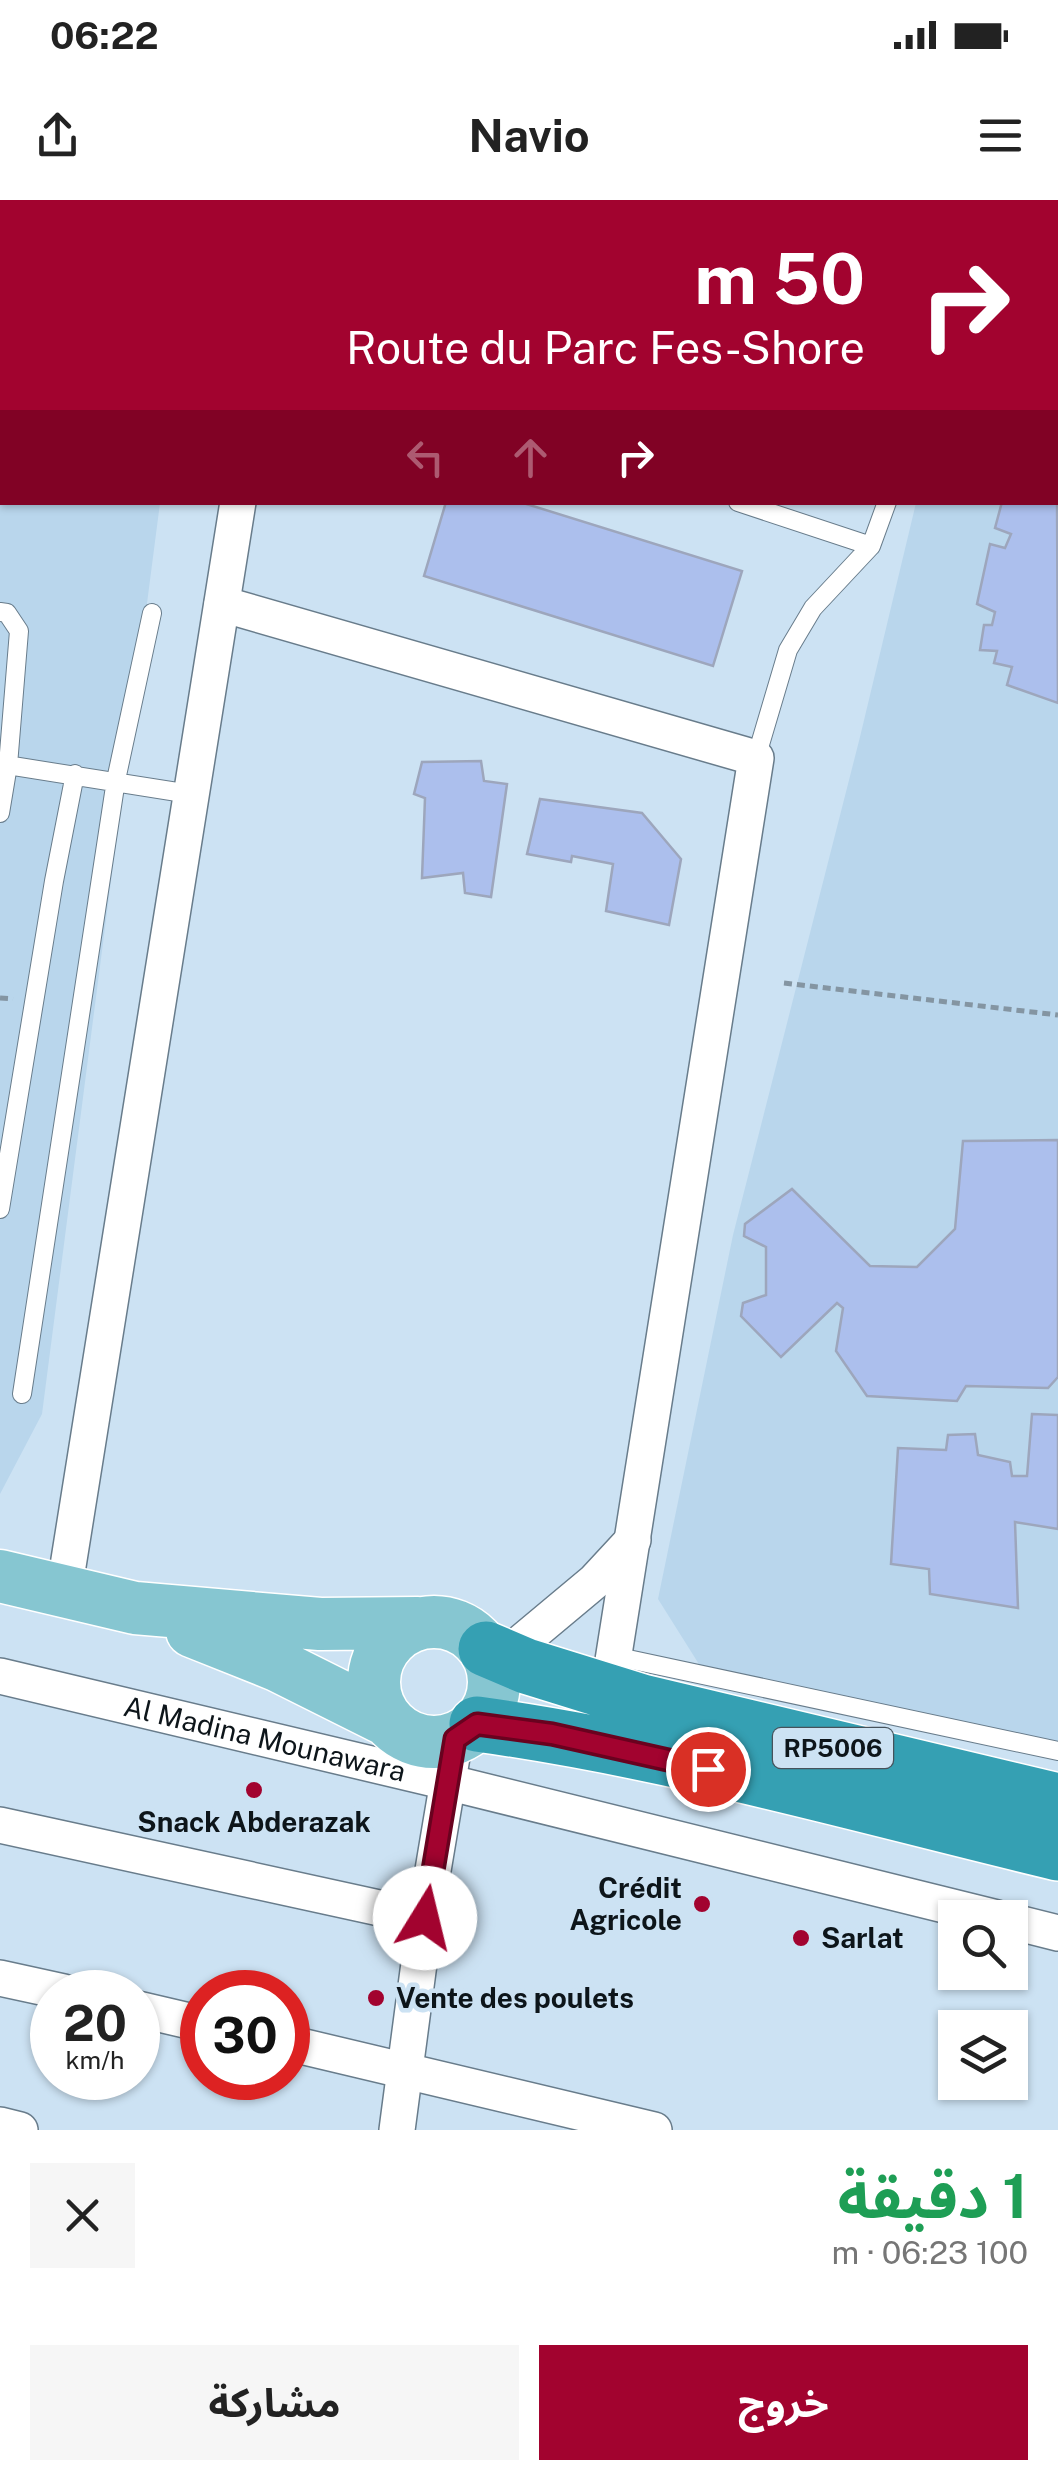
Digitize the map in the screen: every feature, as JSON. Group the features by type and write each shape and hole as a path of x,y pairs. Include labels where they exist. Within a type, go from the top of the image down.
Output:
{"highway":[{"name":"RP5006","path":"495,1653 611,1674 1058,1802"},
{"name":"RP5006","path":"460,1748 631,1750 1058,1853"}],"main road":[{"name":"RP5006","path":"0,1576 135,1608 320,1624 437,1621 456,1625 495,1653"},
{"name":"RP5006","path":"135,1608 276,1665 388,1720 403,1734 460,1748"},
{"path":"388,1720 375,1693 376,1663 385,1645 418,1623"},
{"path":"460,1748 492,1702 495,1653"}],"street":[{"path":"64,1591 238,505"},
{"path":"222,604 756,758 611,1674"},
{"path":"495,1653 596,1582 634,1539"},
{"name":"Al Madina Mounawara","path":"0,1676 460,1748 940,1900"},
{"path":"398,2130 425,1918 460,1748"},
{"path":"0,1825 425,1918"},
{"path":"1028,1925 1058,1932"},
{"path":"0,1978 30,1985"},
{"path":"310,2048 404,2069 561,2119 654,2130"},
{"path":"0,2126 20,2130"}],"lane":[{"path":"747,505 871,546"},
{"path":"756,758 788,650 813,608 871,546 886,505"},
{"path":"0,612 19,631 7,685 0,813"},
{"path":"22,1394 116,780 152,613"},
{"path":"4,765 190,794"},
{"path":"0,1209 75,774"},
{"path":"611,1674 1058,1751"}],"path":[{"path":"784,983 1058,1015"}],"shaded area":[{"path":"0,505 160,505 42,1414 0,1494"},
{"path":"916,505 1058,505 1058,1742 702,1669 658,1599 733,1235"}],"building":[{"path":"445,505 530,505 742,571 713,666 424,576"},
{"path":"1001,505 1057,505 1058,703 1007,685 1012,667 994,663 997,651 980,650 984,625 992,625 995,612 977,604 990,544 1005,548 1011,534 995,528"},
{"path":"481,761 484,781 507,784 491,897 465,893 463,873 422,878 425,798 414,794 422,762"},
{"path":"540,799 642,813 681,859 669,925 606,911 613,864 572,856 571,862 527,854"},
{"path":"1058,1140 1058,1377 1048,1388 966,1386 957,1401 867,1396 836,1351 843,1308 837,1303 781,1357 741,1316 743,1303 766,1295 766,1247 744,1236 745,1224 792,1189 870,1266 917,1267 955,1229 963,1141"},
{"path":"1032,1414 1058,1415 1058,1529 1015,1522 1018,1608 930,1594 929,1569 891,1564 898,1448 946,1450 948,1435 975,1434 978,1455 1010,1462 1012,1476 1027,1476"}],"place":[{"name":"Snack Abderazak","path":"254,1790"},
{"name":"Crédit Agricole","path":"702,1904"},
{"name":"Sarlat","path":"801,1938"},
{"name":"Vente des poulets","path":"376,1998"}],"route":[{"path":"425,1918 455,1739 477,1724 552,1734 708,1769"}]}
